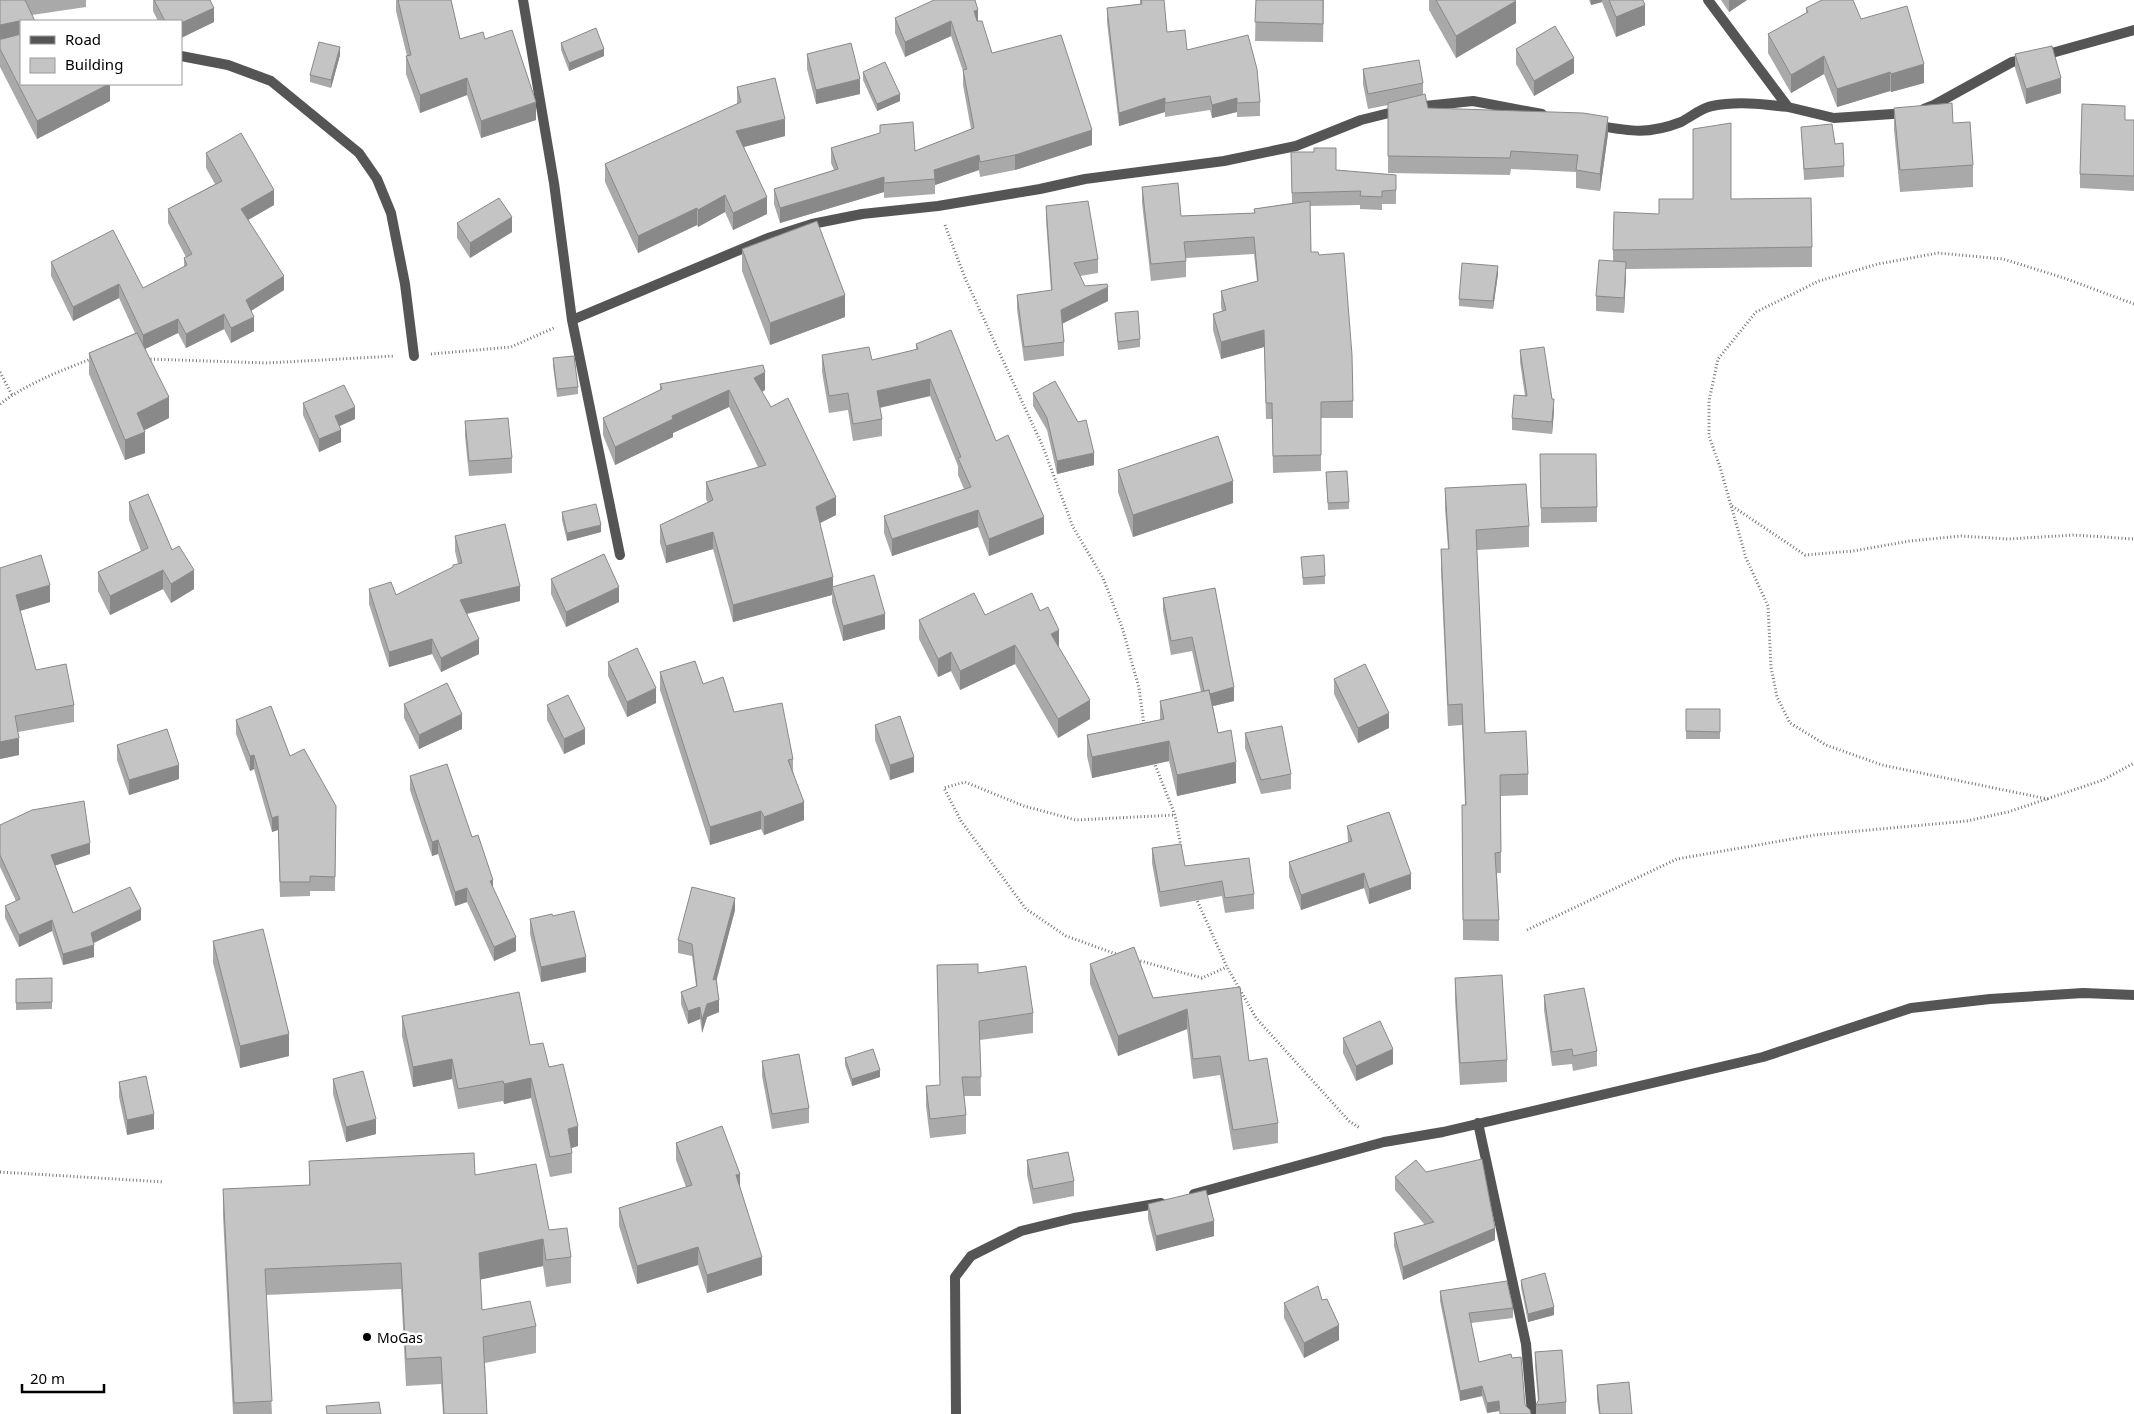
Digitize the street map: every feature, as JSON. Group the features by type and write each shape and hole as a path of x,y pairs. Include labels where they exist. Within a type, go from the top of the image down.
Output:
{"street":[{"path":"523,0 554,183 572,320 620,555"},
{"path":"1708,0 1788,107"},
{"path":"1584,122 1631,132 1651,130 1682,122 1710,106 1745,102 1788,107 1834,118 1885,116 1915,112 1934,105 2012,62 2058,52 2134,30"},
{"path":"182,56 228,65 271,81 359,153 376,179 391,213 405,284 414,356"},
{"path":"572,320 768,238 812,224 862,214 938,206 1040,189 1085,179 1224,162 1296,146 1361,120 1422,105 1473,101 1556,117"},
{"path":"1186,1197 1384,1142 1478,1123 1763,1057 1911,1008 1990,999 2083,993 2134,995"},
{"path":"1478,1123 1526,1344 1532,1414"},
{"path":"956,1414 955,1277 971,1256 1022,1231 1074,1218 1168,1202"}],"path":[{"path":"938,206 965,278 1043,447 1073,528 1103,578 1122,627 1139,688 1145,732"},
{"path":"2048,799 1882,765 1826,745 1790,723 1777,697 1771,667 1768,606 1746,558 1709,436 1709,401 1718,359 1756,312 1819,281 1878,264 1938,253 2003,259 2064,278 2134,304"},
{"path":"144,359 268,363 414,356 511,347 572,320"},
{"path":"0,404 12,395 63,369 94,358"},
{"path":"0,372 12,395"},
{"path":"1731,505 1805,555 1853,551 1910,541 1961,536 2008,539 2074,535 2134,539"},
{"path":"1152,757 1175,815 1181,848"},
{"path":"1528,930 1677,859 1815,835 1967,821 2008,812 2103,780 2134,763"},
{"path":"1126,957 1066,936 1026,909 960,821 944,788 965,782 1024,806 1076,820 1175,815"},
{"path":"1194,892 1204,920 1256,1018 1349,1121 1384,1142"},
{"path":"1135,960 1202,978 1227,966"},
{"path":"0,1172 164,1182"}],"building":[{"path":"0,0 25,0 35,20 20,20 0,25"},
{"path":"154,0 210,0 214,8 182,23 182,20 164,20"},
{"path":"398,0 451,0 460,39 483,32 485,39 512,30 536,102 481,121 467,78 420,95 406,56 411,55"},
{"path":"934,0 975,0 978,10 974,11 977,21 982,21 992,53 1061,35 1092,130 1015,155 980,162 979,155 934,170 935,179 884,183 884,177 780,208 774,189 838,169 831,148 880,133 880,125 913,122 915,151 974,128 963,70 967,69 951,21 905,42 895,18"},
{"path":"1141,0 1164,0 1167,32 1185,30 1187,50 1248,35 1257,69 1260,102 1237,103 1237,98 1212,105 1210,96 1165,103 1165,98 1119,113 1107,8 1142,4"},
{"path":"1256,0 1323,0 1323,24 1255,22"},
{"path":"1436,0 1515,0 1516,1 1456,36"},
{"path":"1609,0 1643,0 1645,5 1616,17"},
{"path":"1822,0 1853,0 1861,19 1907,6 1924,64 1891,74 1890,72 1837,89 1824,56 1791,75 1768,34 1808,12 1806,8"},
{"path":"1555,26 1574,58 1534,81 1516,49"},
{"path":"596,28 604,49 569,63 561,43"},
{"path":"20,34 20,85 107,85 37,121 0,49 0,39"},
{"path":"319,42 340,47 331,80 310,75"},
{"path":"851,43 860,79 816,90 807,54"},
{"path":"2052,46 2061,78 2026,89 2015,54"},
{"path":"1419,60 1423,83 1368,94 1363,69"},
{"path":"885,62 900,94 877,104 863,72"},
{"path":"775,78 785,119 736,131 767,197 733,213 725,195 698,210 697,208 638,236 605,164 741,102 737,87"},
{"path":"1425,94 1428,108 1583,113 1608,117 1600,174 1576,170 1578,155 1511,151 1510,158 1388,156 1388,103"},
{"path":"1952,103 1953,123 1970,122 1973,165 1900,170 1894,108"},
{"path":"2082,104 2125,106 2125,120 2134,120 2134,176 2080,174"},
{"path":"1731,123 1731,199 1811,198 1812,247 1613,250 1614,212 1659,214 1659,199 1693,199 1693,129"},
{"path":"1832,124 1835,144 1843,143 1844,166 1804,169 1801,127"},
{"path":"241,133 274,190 241,209 284,276 246,300 254,317 231,328 224,314 186,334 178,319 143,335 119,284 73,307 51,262 113,230 143,288 187,265 184,258 192,254 168,209 222,181 206,153"},
{"path":"1314,148 1336,148 1336,170 1396,175 1396,190 1382,191 1382,197 1360,196 1361,191 1292,193 1291,152 1314,152"},
{"path":"1178,183 1181,216 1255,213 1254,209 1310,201 1311,252 1318,252 1319,255 1344,253 1352,355 1353,401 1321,402 1321,455 1273,456 1272,403 1266,403 1264,330 1221,342 1213,314 1226,310 1221,291 1258,281 1254,237 1184,242 1186,261 1151,264 1142,187"},
{"path":"499,198 512,217 470,243 457,223"},
{"path":"1088,201 1098,259 1074,263 1085,286 1107,284 1108,287 1061,310 1064,342 1024,347 1017,295 1052,290 1046,206"},
{"path":"817,221 845,295 770,323 742,249"},
{"path":"1599,260 1626,262 1624,298 1596,296"},
{"path":"1462,263 1498,266 1493,301 1459,299"},
{"path":"1138,311 1140,339 1118,342 1115,313"},
{"path":"951,330 996,441 1008,435 1044,517 989,539 978,510 892,539 884,516 971,487 958,458 961,457 930,379 877,391 882,419 853,424 848,393 829,396 822,355 869,347 872,360 918,349 916,344"},
{"path":"137,333 169,397 137,413 145,432 125,440 89,353"},
{"path":"1544,347 1552,399 1554,399 1552,422 1512,418 1514,395 1527,396 1520,350"},
{"path":"574,356 578,387 557,389 553,358"},
{"path":"763,365 765,372 754,378 771,407 788,398 836,497 816,507 833,577 733,605 713,532 666,546 660,525 713,500 706,482 766,465 729,390 672,416 673,419 615,447 603,418 662,389 660,384"},
{"path":"1055,381 1078,422 1086,420 1094,453 1057,461 1047,418 1033,393"},
{"path":"344,385 355,407 335,416 341,430 319,439 303,403"},
{"path":"508,418 512,458 469,461 465,421"},
{"path":"1218,436 1233,481 1133,515 1118,470"},
{"path":"1540,454 1596,454 1597,507 1541,508"},
{"path":"1347,471 1349,502 1328,503 1326,472"},
{"path":"1526,484 1529,526 1476,530 1485,733 1526,731 1528,774 1500,775 1501,852 1495,853 1499,920 1463,920 1462,805 1466,805 1462,704 1448,705 1441,549 1449,549 1445,488"},
{"path":"148,494 172,550 179,546 194,570 171,584 163,570 110,596 98,572 148,548 129,502"},
{"path":"596,504 601,525 567,533 562,512"},
{"path":"505,524 520,586 460,600 479,639 441,658 432,639 389,652 369,589 391,582 396,595 453,567 453,565 462,563 455,536"},
{"path":"604,554 619,587 566,612 551,579"},
{"path":"41,555 50,585 16,595 36,670 66,664 74,705 15,716 19,738 0,742 0,568"},
{"path":"1324,555 1325,576 1303,578 1301,557"},
{"path":"874,575 885,614 843,626 832,587"},
{"path":"1215,588 1234,687 1210,694 1209,690 1204,691 1192,637 1171,641 1163,598"},
{"path":"974,593 985,615 1032,593 1040,611 1048,607 1059,630 1051,634 1090,700 1058,719 1015,645 960,671 951,652 938,659 919,620"},
{"path":"637,648 656,688 627,702 608,662"},
{"path":"695,661 703,684 723,677 734,712 782,703 793,759 788,760 804,802 764,817 761,811 710,827 660,672"},
{"path":"1365,664 1389,713 1358,728 1334,679"},
{"path":"447,683 462,714 419,735 404,704"},
{"path":"1209,690 1218,733 1231,730 1236,762 1177,775 1169,741 1092,757 1087,735 1164,719 1160,701"},
{"path":"568,695 585,729 564,739 547,705"},
{"path":"271,706 290,756 304,749 336,806 335,877 310,876 310,882 280,882 278,816 272,818 254,755 250,756 236,720"},
{"path":"1686,709 1720,709 1720,732 1686,731"},
{"path":"900,716 914,757 890,765 875,725"},
{"path":"1282,726 1291,774 1261,780 1245,733"},
{"path":"167,729 179,765 129,780 117,745"},
{"path":"447,764 472,837 478,835 493,880 490,881 516,937 494,947 467,888 455,892 438,840 432,842 410,776"},
{"path":"84,801 90,843 51,855 73,913 130,887 141,909 91,933 94,945 63,954 52,920 19,935 5,906 20,899 0,855 0,825 32,810"},
{"path":"1389,812 1411,874 1369,889 1364,873 1301,895 1289,862 1352,841 1347,826"},
{"path":"1181,844 1185,866 1249,858 1254,894 1225,898 1222,881 1160,892 1152,848"},
{"path":"692,887 735,898 713,980 716,979 719,1000 707,1004 702,1020 700,1007 688,1011 681,992 697,986 692,944 678,940"},
{"path":"574,911 586,957 541,967 530,919"},
{"path":"263,929 289,1034 240,1046 213,941"},
{"path":"1134,947 1153,998 1240,987 1249,1061 1267,1058 1278,1123 1233,1130 1220,1056 1193,1059 1187,1009 1118,1036 1090,964"},
{"path":"978,964 978,973 1026,966 1033,1013 979,1021 981,1077 962,1077 966,1115 930,1119 926,1086 940,1085 937,965"},
{"path":"1502,975 1507,1060 1460,1063 1455,978"},
{"path":"52,978 52,1002 16,1003 16,979"},
{"path":"1584,988 1597,1051 1573,1056 1572,1049 1552,1052 1544,995"},
{"path":"519,992 530,1045 543,1043 549,1067 563,1064 578,1126 568,1129 572,1153 550,1157 531,1078 504,1084 503,1081 458,1089 452,1059 413,1067 402,1016"},
{"path":"1380,1021 1393,1049 1356,1066 1343,1038"},
{"path":"873,1049 880,1070 852,1079 845,1058"},
{"path":"799,1054 809,1108 772,1114 762,1061"},
{"path":"363,1071 376,1119 346,1127 333,1079"},
{"path":"146,1076 154,1114 127,1120 119,1082"},
{"path":"722,1126 740,1174 736,1175 762,1257 707,1275 698,1247 637,1266 619,1208 692,1185 676,1143"},
{"path":"1068,1152 1074,1181 1033,1189 1027,1160"},
{"path":"474,1153 475,1175 536,1164 549,1230 567,1228 571,1257 546,1260 543,1239 479,1253 482,1310 530,1301 536,1326 483,1337 487,1414 444,1414 441,1357 406,1359 401,1263 265,1269 272,1401 234,1403 223,1189 310,1185 309,1161"},
{"path":"1482,1159 1495,1228 1403,1267 1394,1233 1434,1222 1395,1177 1416,1160 1426,1172"},
{"path":"1206,1190 1214,1221 1156,1236 1148,1204"},
{"path":"1545,1273 1554,1307 1528,1314 1521,1280"},
{"path":"1507,1281 1513,1308 1469,1313 1479,1362 1511,1354 1512,1358 1521,1357 1525,1405 1531,1414 1500,1414 1499,1401 1487,1403 1482,1386 1460,1391 1440,1291"},
{"path":"1318,1286 1322,1300 1327,1299 1339,1325 1304,1343 1284,1303"},
{"path":"1562,1350 1566,1402 1536,1405 1539,1399 1535,1352"},
{"path":"1629,1382 1632,1414 1600,1414 1597,1385"},
{"path":"379,1402 381,1414 327,1414 326,1406"}],"place":[{"name":"MoGas","path":"367,1337"}]}
